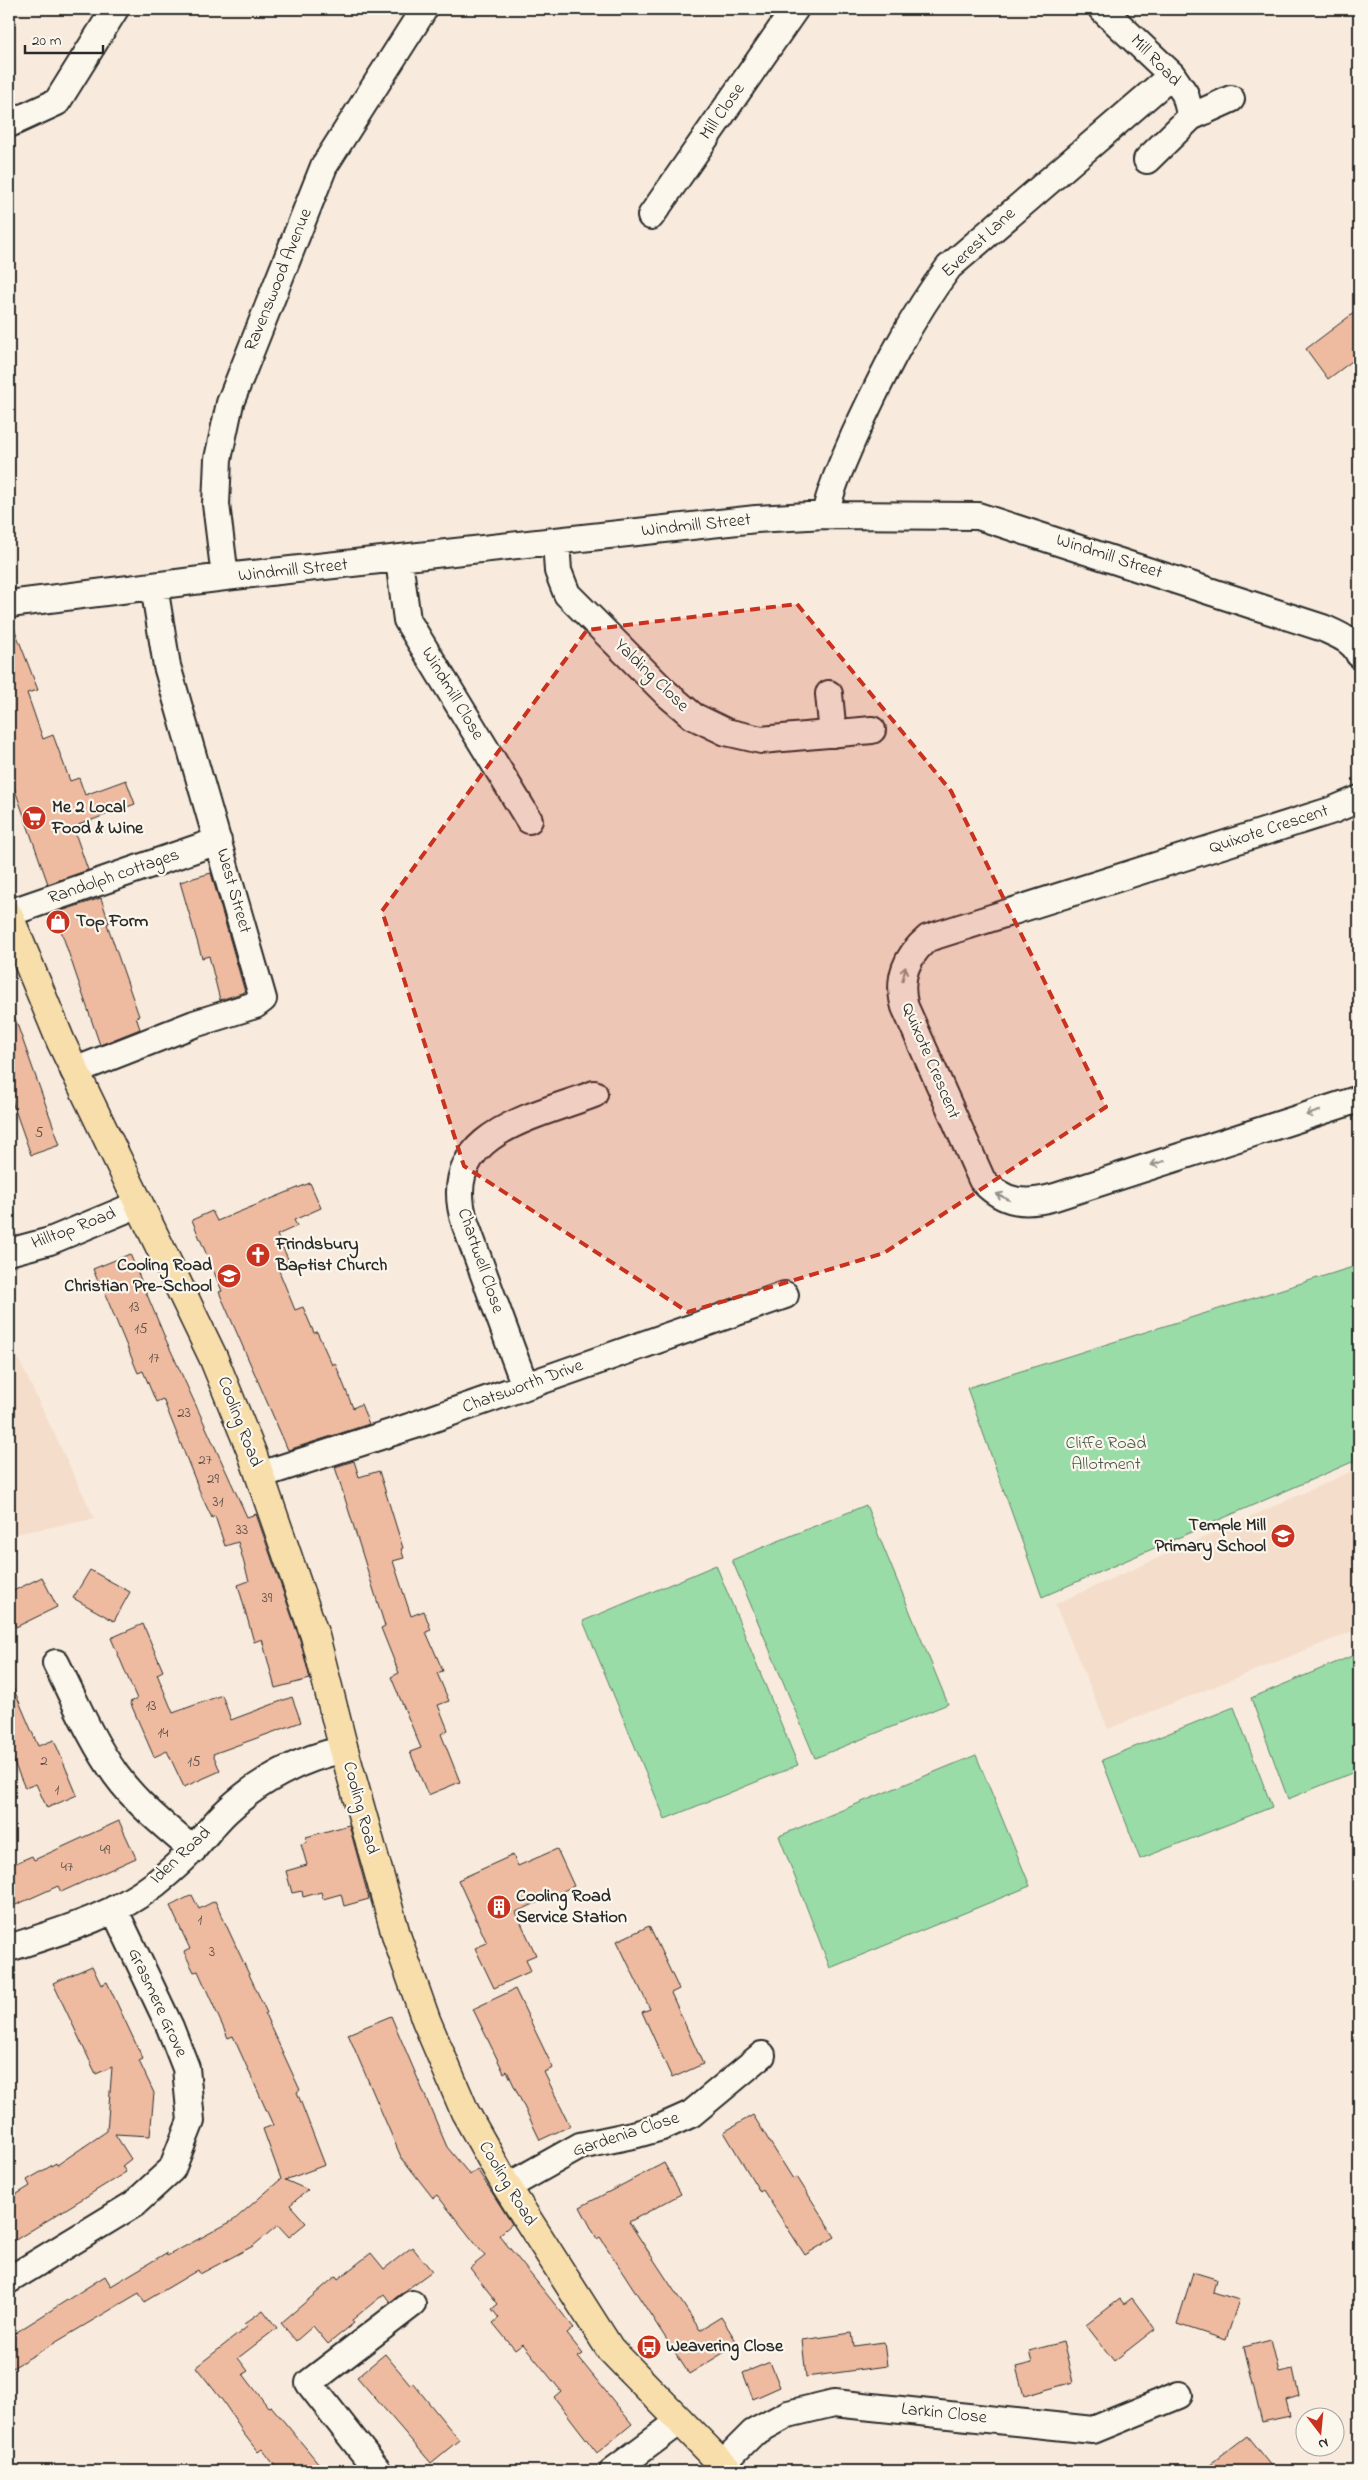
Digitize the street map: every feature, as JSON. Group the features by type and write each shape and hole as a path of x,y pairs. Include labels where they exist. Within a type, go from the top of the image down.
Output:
{"main road":[{"name":"Cooling Road","path":"9,915 79,1081 225,1384 260,1475 315,1636 344,1750 394,1928 426,2020 466,2112 507,2187 610,2349 726,2468"}],"street":[{"path":"9,124 57,102 115,9"},
{"name":"Ravenswood Avenue","path":"225,578 216,495 218,459 230,403 324,166 424,9"},
{"name":"Mill Close","path":"651,216 795,9"},
{"name":"Mill Road","path":"1102,9 1183,95"},
{"path":"1146,160 1183,95 1231,99"},
{"name":"Everest Lane","path":"825,514 830,492 869,403 925,298 949,267 1183,95"},
{"name":"Windmill Street","path":"9,604 756,519 825,514 978,516 1323,628 1345,639 1356,648 1359,654"},
{"name":"Yalding Close","path":"556,541 558,571 566,594 688,712 720,730 754,739 774,740 872,730"},
{"name":"Windmill Close","path":"399,560 407,620 529,820"},
{"name":"West Street","path":"79,1081 194,1024 262,1001 167,666 154,586"},
{"path":"829,694 833,734"},
{"name":"Quixote Crescent","path":"1359,799 1333,810 928,938 919,946 906,966 901,993 905,1007 982,1180 997,1194 1015,1202 1028,1203 1055,1197 1359,1098"},
{"name":"Randolph cottages","path":"9,915 218,841"},
{"name":"Chartwell Close","path":"525,1386 460,1210 460,1181 472,1154 494,1133 594,1094"},
{"name":"Hilltop Road","path":"9,1252 50,1241 139,1204"},
{"name":"Chatsworth Drive","path":"260,1475 412,1426 785,1295"},
{"path":"56,1663 88,1730 117,1776 155,1818 193,1850"},
{"name":"Iden Road","path":"9,1948 63,1930 114,1909 153,1885 193,1850 226,1812 257,1786 302,1763 344,1750"},
{"name":"Grasmere Grove","path":"9,2280 134,2204 172,2169 191,2122 186,2068 170,2027 114,1909"},
{"name":"Gardenia Close","path":"507,2187 580,2146 645,2132 692,2114 762,2055"},
{"path":"378,2471 309,2384 412,2304"},
{"name":"Larkin Close","path":"726,2468 753,2433 788,2414 834,2403 1093,2430 1178,2395"},
{"path":"613,2471 680,2422"}],"highlighted area":[{"path":"797,604 951,791 1106,1107 884,1253 688,1312 464,1166 382,911 587,630"}],"shaded area":[{"path":"9,1339 95,1519 9,1535"},
{"name":"Temple Mill Primary School","path":"1359,1468 1359,1629 1108,1729 1055,1604"}],"green space":[{"name":"Cliffe Road Allotment","path":"1359,1265 1359,1459 1042,1597 967,1388"},
{"path":"866,1505 948,1704 815,1758 732,1560"},
{"path":"716,1565 798,1765 665,1819 583,1621"},
{"path":"1359,1653 1359,1770 1288,1799 1251,1698"},
{"path":"1234,1707 1272,1807 1140,1859 1102,1760"},
{"path":"976,1755 1030,1886 830,1968 779,1836"}],"building":[{"path":"1359,309 1359,356 1328,379 1306,349"},
{"path":"11,620 38,690 27,693 43,739 53,735 70,781 79,778 85,795 126,780 135,804 73,827 88,870 48,884 9,773 9,621"},
{"path":"211,873 245,992 220,1000 209,956 202,958 180,882"},
{"path":"101,898 109,923 107,924 139,1016 136,1017 140,1029 100,1045 55,913"},
{"path":"9,1007 11,1007 60,1145 31,1155 9,1093"},
{"path":"310,1183 321,1208 294,1220 297,1226 277,1235 289,1261 277,1266 295,1310 303,1307 314,1333 317,1332 332,1365 335,1363 353,1408 361,1404 369,1424 288,1450 219,1292 222,1291 192,1220 212,1211 217,1221"},
{"path":"130,1254 166,1340 247,1517 256,1514 300,1640 310,1679 275,1688 262,1639 254,1642 238,1585 249,1581 238,1542 225,1546 215,1516 212,1518 202,1497 163,1399 156,1402 143,1371 138,1373 103,1289 101,1289 93,1269"},
{"path":"354,1461 359,1477 379,1471 403,1548 401,1549 404,1558 393,1561 411,1616 424,1611 431,1630 426,1632 443,1671 437,1673 449,1701 438,1705 448,1730 441,1734 460,1782 428,1795 410,1752 421,1748 391,1677 399,1673 381,1628 385,1626 335,1467"},
{"path":"90,1570 130,1592 114,1621 73,1598"},
{"path":"42,1577 57,1607 16,1627 9,1611 9,1593"},
{"path":"143,1624 163,1671 157,1674 173,1713 222,1695 231,1720 292,1697 301,1722 213,1754 220,1771 184,1787 167,1751 154,1757 130,1702 137,1699 111,1638"},
{"path":"9,1678 38,1746 54,1740 77,1795 47,1808 36,1784 25,1788 9,1751"},
{"path":"119,1821 136,1858 61,1892 58,1886 9,1908 9,1866 32,1856 34,1860"},
{"path":"349,1825 369,1899 344,1906 341,1894 323,1899 321,1892 303,1897 302,1891 292,1893 286,1871 307,1865 301,1844 307,1842 306,1837"},
{"name":"Cooling Road Service Station","path":"557,1849 574,1886 516,1912 536,1955 526,1959 531,1971 494,1988 475,1948 487,1943 458,1880 513,1855 518,1866"},
{"path":"192,1895 199,1909 215,1901 300,2090 297,2092 325,2165 285,2180 308,2190 290,2205 306,2223 289,2237 278,2225 253,2246 200,2274 198,2270 144,2302 139,2293 9,2370 9,2337 105,2276 111,2286 166,2253 167,2256 234,2220 281,2179 263,2129 273,2125 233,2036 228,2038 198,1971 194,1972 184,1952 190,1949 170,1906"},
{"path":"649,1926 679,1989 671,1993 703,2064 672,2078 642,2012 650,2009 617,1941"},
{"path":"92,1966 101,1985 107,1982 143,2059 139,2061 154,2093 150,2136 115,2134 131,2159 122,2166 126,2172 9,2244 9,2199 30,2186 27,2180 56,2163 57,2165 107,2131 112,2067 96,2074 53,1983"},
{"path":"515,1989 553,2068 544,2072 570,2126 540,2140 507,2071 504,2073 473,2009"},
{"path":"391,2016 447,2147 470,2175 477,2169 512,2224 499,2235 574,2328 567,2334 583,2354 578,2357 632,2424 597,2453 554,2397 561,2391 523,2344 515,2350 493,2323 499,2318 492,2309 498,2304 470,2268 485,2256 437,2195 433,2198 401,2157 348,2034"},
{"path":"753,2115 793,2179 797,2177 835,2237 805,2255 763,2190 760,2192 724,2132"},
{"path":"664,2163 681,2194 629,2222 700,2330 721,2317 738,2344 689,2374 600,2237 597,2239 580,2207"},
{"path":"412,2247 432,2271 390,2302 384,2294 352,2320 354,2323 328,2344 313,2326 296,2341 281,2323 336,2276 338,2279 371,2253 384,2269"},
{"path":"1193,2272 1216,2279 1213,2292 1239,2300 1226,2340 1177,2324"},
{"path":"1132,2298 1155,2329 1114,2361 1086,2325 1120,2299 1124,2304"},
{"path":"263,2310 277,2328 238,2358 248,2371 243,2374 268,2407 271,2406 325,2471 279,2471 262,2449 258,2452 240,2429 222,2400 196,2367 247,2327 244,2324"},
{"path":"852,2333 854,2346 884,2342 887,2366 806,2377 802,2340"},
{"path":"1271,2340 1279,2372 1293,2369 1299,2396 1286,2400 1290,2416 1262,2422 1244,2347"},
{"path":"1063,2342 1073,2382 1024,2396 1016,2367 1032,2363 1029,2351"},
{"path":"385,2354 410,2384 412,2382 459,2440 431,2463 357,2377"},
{"path":"770,2362 780,2387 753,2399 743,2373"},
{"path":"1247,2436 1275,2471 1201,2471"}],"place":[{"name":"Me 2 Local Food & Wine","path":"34,818"},
{"name":"Top Form","path":"58,922"},
{"name":"Frindsbury Baptist Church","path":"258,1255"},
{"name":"Cooling Road Christian Pre-School","path":"229,1276"},
{"name":"Temple Mill Primary School","path":"1283,1536"},
{"name":"Cooling Road Service Station","path":"499,1907"},
{"name":"Weavering Close","path":"649,2347"}]}
